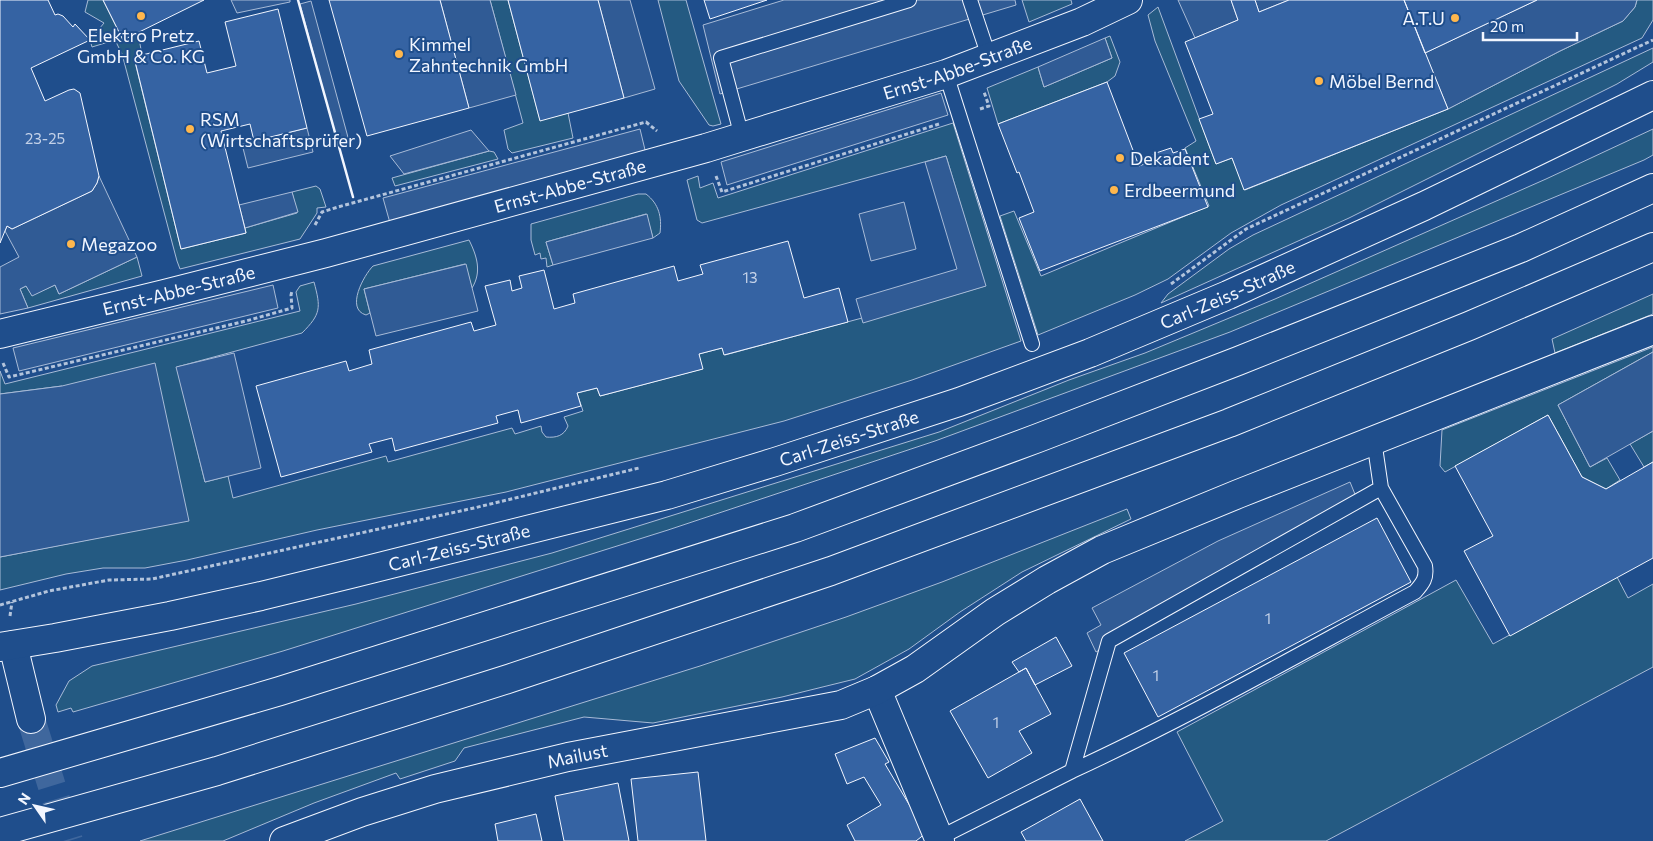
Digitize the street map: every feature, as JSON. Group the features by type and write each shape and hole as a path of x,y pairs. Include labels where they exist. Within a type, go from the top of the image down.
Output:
{"main road":[{"name":"Ernst-Abbe-Straße","path":"0,334 326,253 742,137 946,74 1082,22 1128,0"},
{"name":"Carl-Zeiss-Straße","path":"6,646 170,616 261,596 667,495 959,402 1090,353 1228,295 1424,206 1653,95"},
{"path":"0,774 280,691 795,528 1038,438 1238,361 1521,248 1653,188"},
{"path":"0,832 217,771 511,678 831,571 1228,423 1469,326 1653,247"},
{"name":"Mailust","path":"284,841 362,812 435,789 568,757 841,705 877,690 915,669 996,612 1047,580 1102,550 1238,494 1653,330"},
{"path":"6,646 31,719"},
{"path":"877,690 940,840"}],"lane":[{"path":"742,137 721,58 909,0"},
{"path":"970,0 989,57"},
{"path":"946,74 1032,344"},
{"path":"940,840 1208,703 1415,592 1423,584 1426,574 1425,566 1381,488 1374,440"},
{"path":"1072,772 1108,641 1381,488"}],"path":[{"path":"1168,286 1246,229 1653,40"},
{"path":"0,605 49,591 108,580 152,579 474,508 646,467"}],"shaded area":[{"path":"88,0 103,0 123,40 138,33 142,55 134,58 181,249 246,233 245,228 297,213 292,192 316,186 320,189 326,207 317,208 317,213 300,239 180,269 122,54 115,40 92,47 90,40 104,23 85,12"},
{"path":"231,0 290,0 290,2 237,13"},
{"path":"440,0 490,0 516,95 469,108"},
{"path":"490,0 508,0 540,120 568,113 573,138 512,153 508,149 504,130 523,123"},
{"path":"598,0 630,0 655,89 624,98"},
{"path":"658,0 686,0 721,124 709,125 679,81"},
{"path":"784,0 1015,0 1016,5 720,94 703,25"},
{"path":"1022,0 1071,0 1072,4 1029,22"},
{"path":"1178,0 1231,0 1238,20 1195,38"},
{"path":"1255,0 1289,0 1259,12"},
{"path":"1537,0 1637,0 1635,7 1623,21 1560,51 1448,109 1425,53"},
{"path":"1637,0 1653,0 1653,20 1642,38 1281,205 1231,233 1168,279 1135,295 1038,335 1000,216 1014,211 1041,276 1209,206 1185,148 1196,141 1155,41 1148,15 1158,7 1216,164 1232,158 1245,190 1448,109 1560,51 1623,21 1635,7"},
{"path":"311,1 349,141 338,145 300,4"},
{"path":"1110,36 1120,62 1115,76 1107,82 998,124 987,88 1038,67 1044,87 1112,58 1105,38"},
{"path":"1105,38 1112,58 1044,87 1038,67"},
{"path":"1653,48 1653,62 1617,84 1349,218 1161,303 1168,294 1229,249 1253,235"},
{"path":"941,93 948,115 727,185 721,162"},
{"path":"953,123 1021,341 912,380 784,421 506,492 317,530 187,560 145,568 103,568 66,574 0,590 0,557 189,520 62,386 0,394 0,371 5,384 300,311 296,292 300,286 314,282 318,298 318,310 313,321 302,333 177,367 205,482 228,476 233,498 386,456 388,462 512,428 515,434 541,426 542,432 546,437 556,437 562,434 568,426 564,417 583,411 577,393 597,388 600,396 702,369 699,354 722,348 725,355 862,318 863,322 985,286 946,156 702,223 697,220 687,180 698,176 700,188 713,183 718,198"},
{"path":"307,128 313,152 248,168 242,144"},
{"path":"640,129 646,154 390,223 383,198"},
{"path":"1653,129 1653,155 1644,160 1230,332 935,441 668,530 283,651 73,712 71,708 58,712 56,705 69,681 92,666 356,604 552,553 939,432 1069,380 1145,353 1275,299 1546,179"},
{"path":"471,130 489,151 404,174 390,156"},
{"path":"489,151 494,152 498,159 395,186 392,178"},
{"path":"946,156 986,286 863,323 856,299 957,269 925,162"},
{"name":"Megazoo","path":"99,176 137,257 59,294 55,285 32,296 26,286 20,289 28,308 0,314 0,267 19,257 5,231 7,226 12,229 92,191"},
{"path":"292,192 298,212 245,228 239,205"},
{"path":"638,194 646,194 659,211 660,233 653,238 646,214 546,242 553,265 547,267 546,258 541,259 540,253 535,255 531,240 531,224"},
{"path":"904,202 916,249 871,261 859,214"},
{"path":"647,214 653,238 553,265 546,242"},
{"path":"469,240 478,270 472,288 465,264 364,289 370,313 366,315 360,312 357,306 358,292 373,266"},
{"path":"137,257 142,276 28,308 20,289 26,286 32,295 55,285 59,294"},
{"path":"466,264 478,311 376,336 364,289"},
{"path":"273,285 278,308 19,371 13,348"},
{"path":"1653,294 1653,314 1555,353 1552,339"},
{"path":"1653,347 1653,352 1558,405 1590,467 1607,458 1620,480 1606,489 1582,477 1548,415 1445,472 1440,466 1442,430"},
{"path":"1653,352 1653,431 1590,467 1558,405"},
{"path":"234,353 261,468 205,482 176,367"},
{"path":"155,363 189,521 0,557 0,394 62,386"},
{"path":"1653,431 1653,462 1644,467 1630,444"},
{"path":"1350,482 1359,504 1096,652 1087,633 1101,625 1092,608 1218,541"},
{"path":"1127,509 1131,519 1022,572 960,612 909,649 855,679 782,697 653,723 584,717 464,748 455,761 400,779 396,773 314,803 223,841 140,841 700,666 846,617 942,582"},
{"path":"1617,577 1628,598 1653,584 1653,667 1326,841 1185,841 1223,821 1177,732 1456,580 1493,644"}],"building":[{"path":"0,0 48,0 55,15 63,16 73,27 75,24 90,40 31,68 45,101 69,90 74,89 80,93 99,176 92,191 12,229 7,226 0,243"},
{"name":"Elektro Pretz GmbH & Co. KG","path":"103,0 204,0 123,40"},
{"name":"Kimmel Zahntechnik GmbH","path":"329,0 440,0 469,108 367,136"},
{"path":"508,0 598,0 624,98 540,121"},
{"path":"704,0 767,0 710,19"},
{"name":"Möbel Bernd","path":"1231,0 1255,0 1259,12 1289,0 1404,0 1448,109 1244,190 1232,158 1216,164 1199,119 1213,114 1185,42 1238,20"},
{"name":"A.T.U","path":"1404,0 1537,0 1425,53"},
{"name":"RSM (Wirtschaftsprüfer)","path":"278,9 307,128 254,141 250,124 221,131 246,233 181,249 134,57 199,41 207,73 236,66 225,22"},
{"name":"Erdbeermund","path":"1107,82 1139,166 1155,160 1153,154 1171,148 1173,153 1185,149 1208,207 1040,271 1019,218 1034,212 998,124"},
{"path":"788,241 804,298 839,288 848,322 724,355 722,348 699,354 703,369 600,396 597,388 577,393 581,406 521,423 518,410 496,416 498,423 395,451 392,438 369,444 372,452 281,477 256,386 346,361 349,371 372,364 369,350 471,322 474,331 496,325 485,286 510,280 512,291 522,288 519,276 544,270 554,309 575,303 573,294 674,266 678,281 703,274 700,265"},
{"path":"1548,415 1582,477 1606,489 1653,462 1653,558 1510,636 1464,551 1493,536 1455,466"},
{"path":"1377,518 1411,582 1158,717 1124,653"},
{"path":"1056,637 1072,666 1035,685 1026,668 1019,672 1012,662"},
{"path":"1026,668 1051,714 1019,731 1032,753 988,778 950,711"},
{"path":"875,738 889,762 885,764 926,833 916,841 855,841 847,825 881,805 864,777 847,784 835,754"},
{"path":"698,772 706,841 638,841 631,779"},
{"path":"618,783 629,841 564,841 555,796"},
{"path":"1080,799 1103,841 1026,841 1021,832"},
{"path":"536,814 542,841 498,841 495,824"}],"tunnel":[{"path":"31,719 69,841"}],"wall":[{"path":"298,0 353,197"}],"place":[{"name":"Elektro Pretz GmbH & Co. KG","path":"141,16"},
{"name":"A.T.U","path":"1455,18"},
{"name":"Kimmel Zahntechnik GmbH","path":"399,54"},
{"name":"Möbel Bernd","path":"1319,81"},
{"name":"RSM (Wirtschaftsprüfer)","path":"190,129"},
{"name":"Dekadent","path":"1120,158"},
{"name":"Erdbeermund","path":"1114,190"},
{"name":"Megazoo","path":"71,244"}]}
